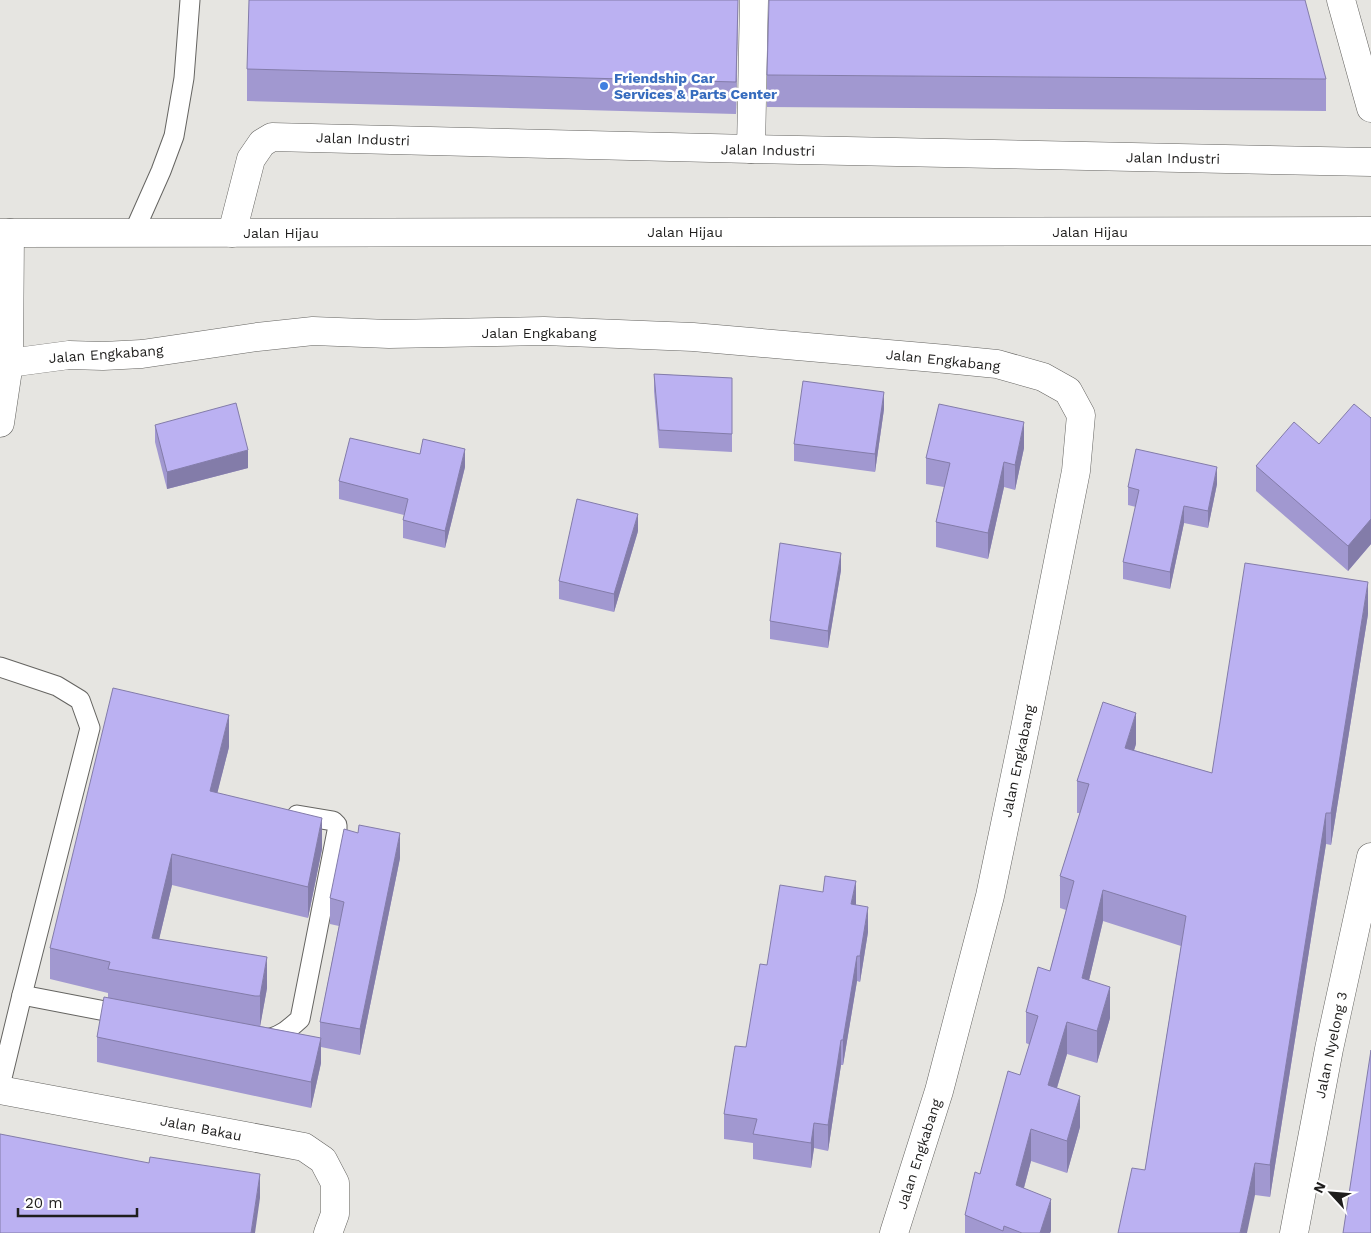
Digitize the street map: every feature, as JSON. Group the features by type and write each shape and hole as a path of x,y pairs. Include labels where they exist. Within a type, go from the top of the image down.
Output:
{"street":[{"path":"751,150 754,0"},
{"path":"1341,0 1371,108"},
{"name":"Jalan Industri","path":"232,233 251,159 262,143 272,137 751,150 1371,162"},
{"name":"Jalan Hijau","path":"5,233 1371,231"},
{"path":"0,422 8,363 5,233"},
{"name":"Jalan Engkabang","path":"8,363 69,355 142,354 257,337 314,331 389,334 544,331 693,337 946,358 997,364 1043,377 1068,391 1081,415 1076,471 1023,738 987,906 939,1091 894,1233"},
{"name":"Jalan Nyelong 3","path":"1294,1233 1329,1048 1371,857"},
{"name":"Jalan Bakau","path":"0,1088 304,1147 323,1160 335,1183 335,1214 328,1233"}],"lane":[{"path":"133,234 161,171 174,136 184,78 190,0"},
{"path":"0,667 57,686 80,700 90,728 0,1088"},
{"path":"245,1038 272,1038 287,1031 300,1019 337,831 337,825 333,821 284,813"},
{"path":"22,995 140,1017"}],"building":[{"path":"249,0 738,0 736,82 247,69"},
{"path":"769,0 1305,0 1326,79 767,75"},
{"path":"654,374 732,378 732,434 659,430"},
{"path":"803,381 884,392 875,454 794,444"},
{"path":"236,403 248,450 167,472 155,425"},
{"path":"939,404 1024,422 1015,465 1004,462 988,533 936,522 950,463 926,458"},
{"path":"1354,404 1371,418 1371,519 1348,546 1256,466 1294,422 1319,444"},
{"path":"350,438 420,454 423,439 465,449 445,531 403,520 408,499 339,481"},
{"path":"1136,449 1217,467 1208,511 1184,506 1170,572 1123,562 1139,490 1128,487"},
{"path":"577,499 638,514 614,594 559,581"},
{"path":"780,543 841,553 828,631 770,621"},
{"path":"1245,563 1368,582 1331,813 1326,813 1270,1165 1255,1163 1240,1233 1118,1233 1132,1168 1145,1170 1186,916 1103,890 1082,978 1110,987 1097,1031 1067,1022 1048,1085 1080,1096 1067,1141 1031,1129 1016,1185 1051,1199 1040,1233 1022,1233 1004,1226 1003,1231 965,1215 975,1172 980,1174 1008,1071 1020,1075 1038,1016 1026,1012 1038,967 1050,971 1074,881 1060,876 1089,784 1077,781 1103,702 1136,713 1125,748 1212,773"},
{"path":"113,688 229,715 210,791 322,818 308,887 172,854 152,938 267,957 260,996 108,969 110,962 50,948"},
{"path":"359,825 400,833 360,1029 320,1022 344,902 330,898 344,829 358,833"},
{"path":"825,876 856,881 851,904 868,907 860,956 857,956 843,1040 841,1040 828,1125 814,1123 811,1143 753,1134 757,1119 724,1114 735,1046 746,1047 760,964 767,965 780,885 823,892"},
{"path":"104,997 321,1038 311,1082 97,1037"},
{"path":"1371,1050 1371,1233 1343,1233"},
{"path":"0,1134 149,1163 150,1157 260,1174 251,1233 0,1233"}],"place":[{"name":"Friendship Car Services & Parts Center","path":"604,86"}]}
